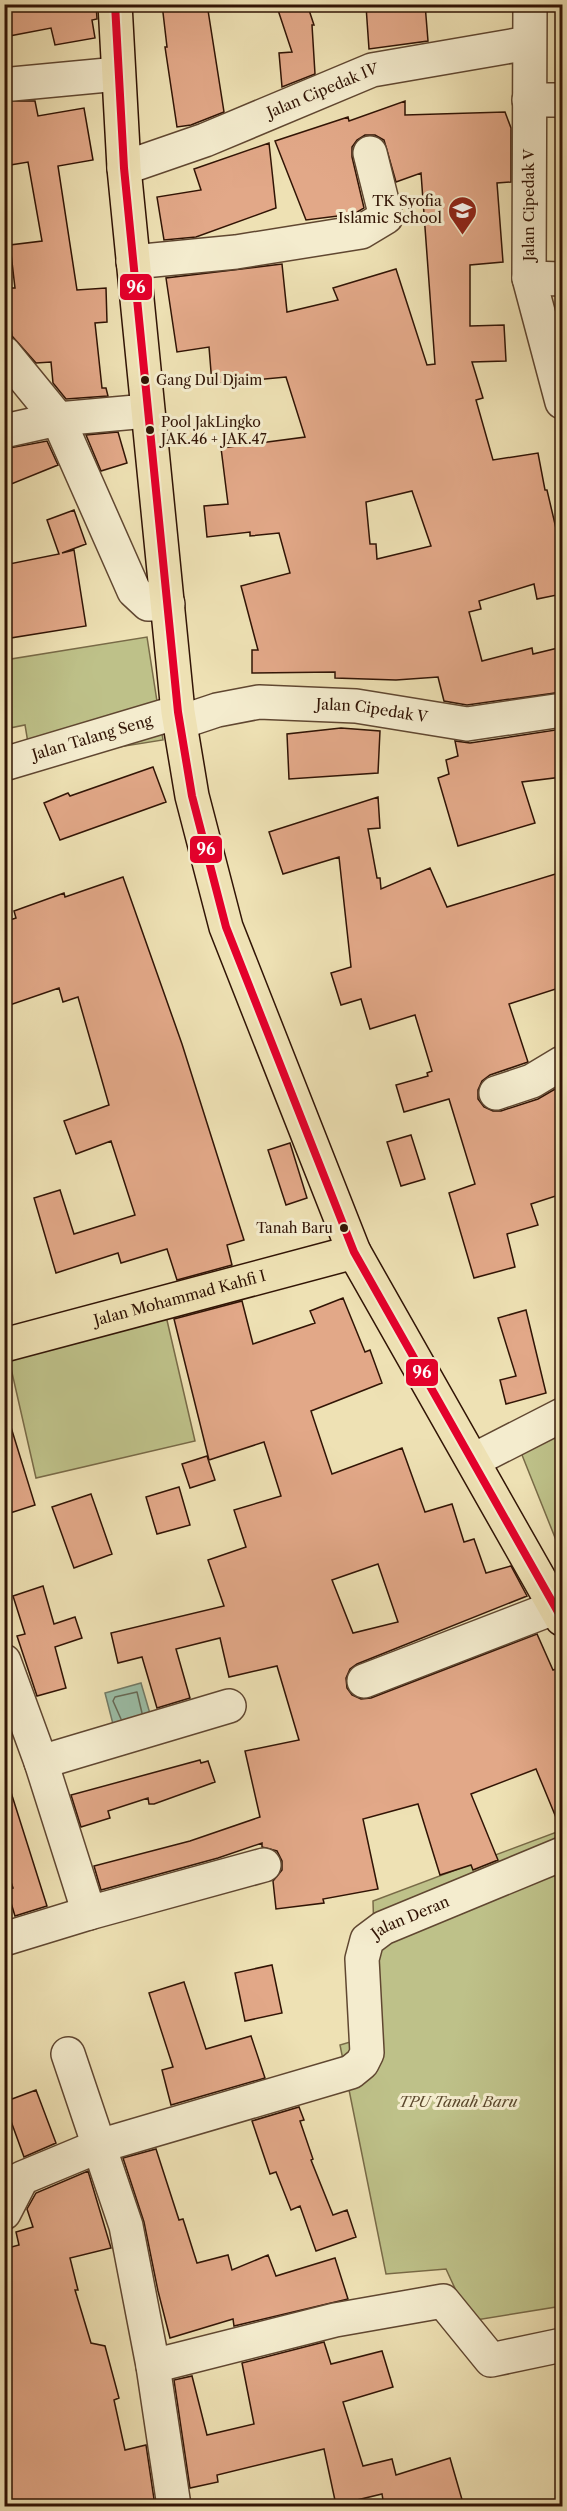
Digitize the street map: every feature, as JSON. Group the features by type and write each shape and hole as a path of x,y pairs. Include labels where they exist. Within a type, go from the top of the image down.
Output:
{"main road":[{"path":"115,4 124,168 133,262 135,412 158,603 192,796 226,927 268,1040 354,1252 560,1613"},
{"name":"Jalan Mohammad Kahfi I","path":"4,1345 354,1252"}],"street":[{"name":"Jalan Cipedak V","path":"530,4 529,278 562,402"},
{"name":"Jalan Cipedak IV","path":"124,168 205,140 372,70 529,43"},
{"path":"12,84 118,74"},
{"path":"529,100 562,100"},
{"path":"133,262 218,254 361,232 386,217 370,153"},
{"path":"529,278 562,279"},
{"path":"4,353 63,418 134,591 158,603"},
{"path":"4,431 63,418 135,412"},
{"name":"Jalan Cipedak V","path":"179,717 260,702 356,706 467,724 562,711"},
{"name":"Jalan Talang Seng","path":"4,764 179,717"},
{"path":"496,1093 532,1081 562,1063"},
{"path":"474,1460 555,1418"},
{"path":"364,1681 560,1613"},
{"path":"7,1675 41,1762 89,1913"},
{"path":"41,1762 229,1706"},
{"name":"Jalan Deran","path":"99,2146 351,2072 362,2063 368,2053 362,1959 367,1940 383,1928 562,1854"},
{"path":"4,1939 264,1865"},
{"path":"68,2054 126,2226 153,2366 174,2506"},
{"path":"4,2213 22,2178 99,2146"},
{"path":"153,2366 335,2320 442,2301 491,2360 562,2345"}],"green space":[{"path":"147,637 163,740 31,761 25,725 5,729 5,660"},
{"path":"163,1303 195,1441 36,1478 5,1342"},
{"path":"562,1427 562,1555 518,1445"},
{"name":"TPU Tanah Baru","path":"562,1830 562,2306 470,2321 446,2269 386,2274 340,2045 377,2034 373,1901"}],"water":[{"path":"141,1683 151,1717 114,1728 105,1693"}],"building":[{"path":"4,4 96,4 97,19 92,20 95,38 55,45 51,28 4,37"},
{"path":"162,4 207,4 224,112 191,125 177,127 165,47 167,47"},
{"path":"276,4 307,4 314,25 312,25 315,74 282,87 279,53 292,52"},
{"path":"425,4 428,41 369,49 366,6"},
{"path":"4,101 35,101 38,116 84,108 93,160 58,166 77,290 106,288 107,322 95,323 102,388 106,388 108,396 66,399 53,383 51,362 36,363 12,336 11,327 4,327 4,288 15,288 10,245 42,241 28,162 4,166"},
{"path":"405,101 405,115 505,112 511,128 511,182 497,183 503,262 470,265 470,326 504,325 506,361 472,362 483,398 476,400 493,460 538,453 562,554 562,594 537,599 534,584 479,601 481,609 469,612 482,661 532,648 533,654 562,647 562,692 467,705 444,701 438,677 396,680 335,678 335,672 252,673 252,650 258,650 241,586 290,573 279,533 250,536 250,532 207,537 204,506 228,504 221,448 305,437 286,377 212,384 209,347 177,352 166,278 282,264 287,312 338,300 333,288 396,269 427,365 435,364 421,173 396,182 384,140 375,135 365,135 352,147 352,157 364,208 354,214 306,220 275,141 348,117 349,121","holes":["412,491 431,546 377,559 376,544 370,544 366,502"]},
{"path":"269,143 276,208 196,237 164,240 157,197 201,190 194,169"},
{"path":"118,432 127,463 101,471 86,435"},
{"path":"47,441 58,465 4,487 4,449"},
{"path":"74,510 86,544 62,553 74,550 86,626 4,639 4,565 59,554 47,520"},
{"path":"341,728 380,731 378,773 289,779 287,734"},
{"path":"562,729 562,777 522,782 535,823 458,846 438,778 449,774 446,760 458,756 455,741 470,743"},
{"path":"153,767 166,802 60,840 44,803 68,793 70,796"},
{"path":"378,797 380,828 368,829 381,889 430,868 447,907 562,872 562,987 509,1004 528,1062 490,1075 482,1081 478,1090 478,1099 484,1107 493,1111 501,1111 538,1099 562,1085 562,1194 531,1204 538,1225 507,1234 515,1267 474,1278 449,1193 475,1184 449,1099 404,1112 396,1085 428,1076 427,1073 432,1071 415,1015 370,1029 361,999 341,1005 331,973 351,967 339,857 283,874 269,832"},
{"path":"123,877 182,1044 244,1240 227,1245 232,1265 177,1280 167,1249 121,1263 118,1253 56,1273 34,1198 60,1190 74,1234 135,1215 111,1141 76,1154 64,1121 109,1105 78,997 63,1002 59,988 4,1007 4,922 16,918 14,911 64,893 65,897"},
{"path":"411,1135 425,1179 401,1186 387,1142"},
{"path":"290,1143 307,1198 286,1205 268,1150"},
{"path":"343,1298 365,1352 370,1350 382,1383 311,1411 332,1474 402,1448 425,1512 452,1504 464,1542 474,1539 486,1573 511,1566 527,1596 357,1664 350,1669 346,1678 347,1688 352,1695 361,1699 371,1698 537,1634 553,1670 562,1667 562,1832 536,1769 471,1794 498,1860 473,1870 471,1865 440,1875 418,1804 363,1819 378,1889 323,1899 324,1903 276,1909 273,1881 282,1870 282,1861 277,1851 262,1847 262,1843 218,1858 101,1890 94,1866 190,1841 260,1817 245,1751 299,1740 277,1666 229,1677 220,1638 176,1649 190,1698 157,1708 142,1657 118,1663 111,1633 224,1606 208,1560 246,1547 234,1510 281,1496 264,1442 209,1460 174,1319 242,1301 253,1344 315,1323 310,1311","holes":["378,1564 398,1622 353,1633 332,1580"]},
{"path":"526,1310 546,1393 506,1404 500,1380 516,1376 498,1318"},
{"path":"10,1424 35,1505 4,1515 4,1425"},
{"path":"207,1456 215,1480 190,1488 182,1464"},
{"path":"179,1487 190,1525 157,1534 146,1497"},
{"path":"91,1494 112,1554 74,1568 52,1507"},
{"path":"43,1586 54,1624 75,1617 82,1638 55,1647 66,1688 37,1696 17,1636 25,1634 13,1596"},
{"path":"200,1760 201,1763 208,1761 215,1782 154,1804 149,1804 148,1798 108,1811 110,1818 81,1827 71,1795"},
{"path":"9,1786 47,1906 15,1916 7,1890 13,1888 4,1861 4,1787"},
{"path":"272,1965 282,2013 245,2021 235,1973"},
{"path":"184,1982 206,2049 251,2036 265,2078 171,2105 162,2070 173,2067 149,1993"},
{"path":"36,2090 56,2143 24,2157 4,2102"},
{"path":"299,2107 304,2120 300,2121 313,2159 311,2160 333,2215 347,2210 356,2237 316,2251 300,2206 291,2210 276,2172 270,2174 252,2121"},
{"path":"156,2149 179,2220 183,2219 197,2263 228,2255 232,2270 268,2255 276,2276 335,2258 348,2299 234,2326 233,2319 170,2338 144,2222 123,2158"},
{"path":"88,2171 111,2248 70,2258 78,2290 75,2290 91,2343 105,2346 119,2398 114,2400 125,2450 146,2445 155,2506 4,2506 4,2249 19,2245 16,2232 33,2227 27,2209 36,2193"},
{"path":"324,2342 331,2364 382,2351 393,2387 343,2402 363,2466 392,2459 396,2475 450,2458 463,2503 451,2506 384,2506 382,2494 336,2505 324,2449 217,2475 218,2482 190,2488 174,2380 192,2376 207,2435 254,2424 242,2363"}],"transit line":[{"name":"96","path":"115,4 124,168 178,712 192,796 226,927 354,1252 562,1619"}],"place":[{"name":"TK Syofia Islamic School","path":"463,236"},
{"name":"Gang Dul Djaim","path":"145,380"},
{"name":"Pool JakLingko JAK.46 + JAK.47","path":"150,430"},
{"name":"Tanah Baru","path":"344,1228"}]}
